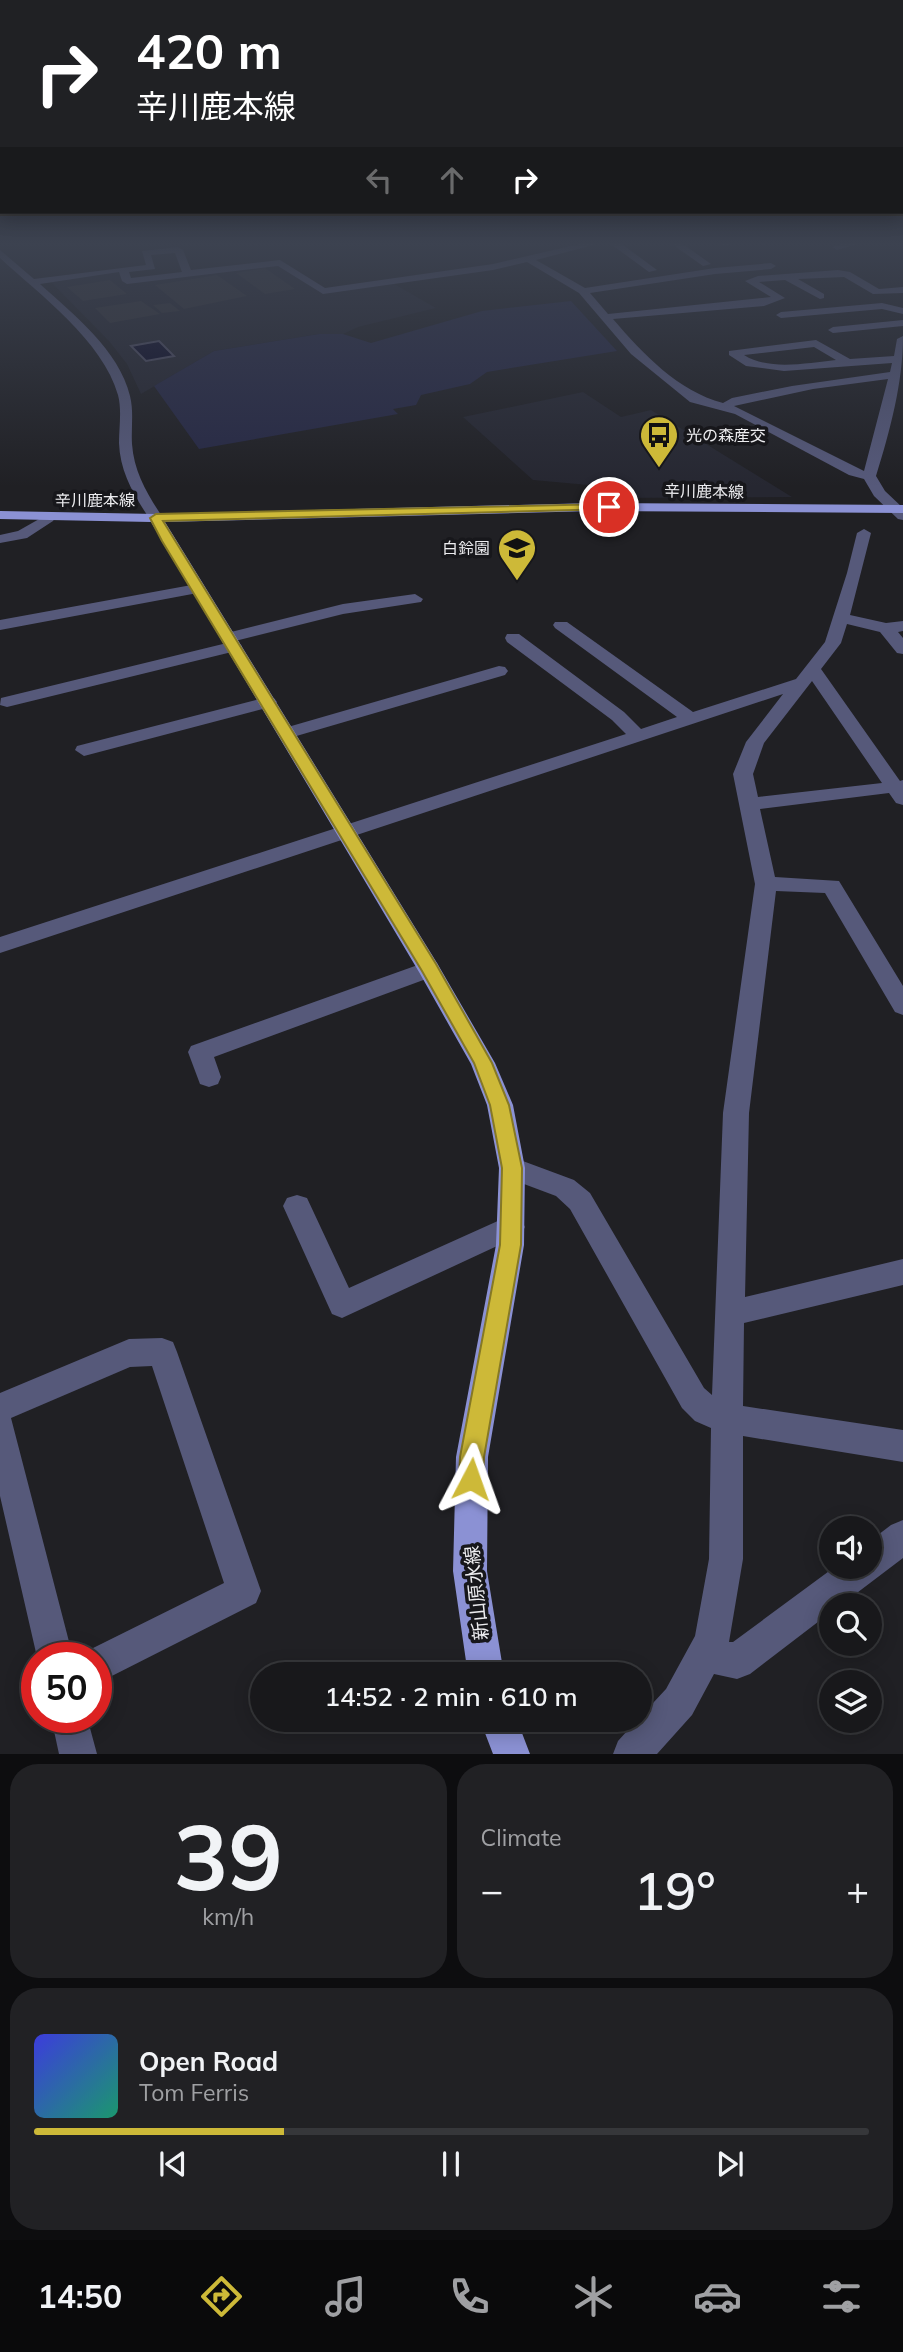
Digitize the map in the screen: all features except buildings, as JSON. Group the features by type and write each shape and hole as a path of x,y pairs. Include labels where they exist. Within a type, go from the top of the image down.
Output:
{"main road":[{"name":"辛川鹿本線","path":"0,515 156,518 594,507 901,511"},
{"name":"新山原水線","path":"156,518 429,969 483,1063 500,1105 512,1168 510,1245 472,1457 470,1571 484,1662"},
{"path":"503,1732 512,1754"}],"street":[{"path":"74,324 112,366 123,391 128,418 125,449 132,480 156,518"},
{"path":"611,324 635,352 694,400 739,411 854,472 869,476 879,493 901,511"},
{"path":"834,326 883,324"},
{"path":"869,476 880,442 903,339"},
{"path":"845,361 816,343 733,353 750,364 784,368 845,361 897,359"},
{"path":"725,407 732,402 808,385 847,378 894,375"},
{"path":"885,416 903,415"},
{"path":"0,539 22,535 48,518"},
{"path":"631,1754 679,1702 712,1641 726,1559 728,1314 736,1113 766,884 743,774 755,742 833,643 864,533"},
{"path":"0,625 197,589"},
{"path":"8,702 232,642 343,609 415,599"},
{"path":"842,618 894,627 903,649"},
{"path":"561,625 689,718"},
{"path":"513,638 618,716 638,736"},
{"path":"287,733 499,671"},
{"path":"0,946 348,833 807,677"},
{"path":"807,677 900,791"},
{"path":"84,750 268,702"},
{"path":"748,804 900,791"},
{"path":"766,884 832,886 903,1006"},
{"path":"209,1077 200,1052 429,969"},
{"path":"512,1168 565,1188 580,1201 693,1398 706,1410 727,1419 903,1446"},
{"path":"297,1206 342,1305 511,1227"},
{"path":"728,1314 903,1272"},
{"path":"0,1408 129,1353 162,1352 244,1591 112,1658"},
{"path":"0,1429 51,1642"},
{"path":"882,1553 903,1537"},
{"path":"705,1654 737,1661 847,1579"},
{"path":"73,1733 78,1754"}],"shaded area":[{"path":"92,324 371,324 343,334 319,334 214,351 141,394 127,364"},
{"path":"437,324 592,324 617,351 487,372 470,384 421,395 416,405 393,409 398,414 199,449 154,386 214,351 319,334 343,334 371,343"},
{"path":"159,341 174,356 146,361 131,346"},
{"path":"583,392 621,417 651,410 792,497 606,498 599,486 533,480 463,417"}],"place":[{"name":"光の森産交","path":"659,469"},
{"name":"白鈴園","path":"517,582"}],"route":[{"path":"471,1479 472,1457 510,1245 512,1168 500,1105 483,1063 429,969 229,638 167,541 156,518 609,507"}]}
